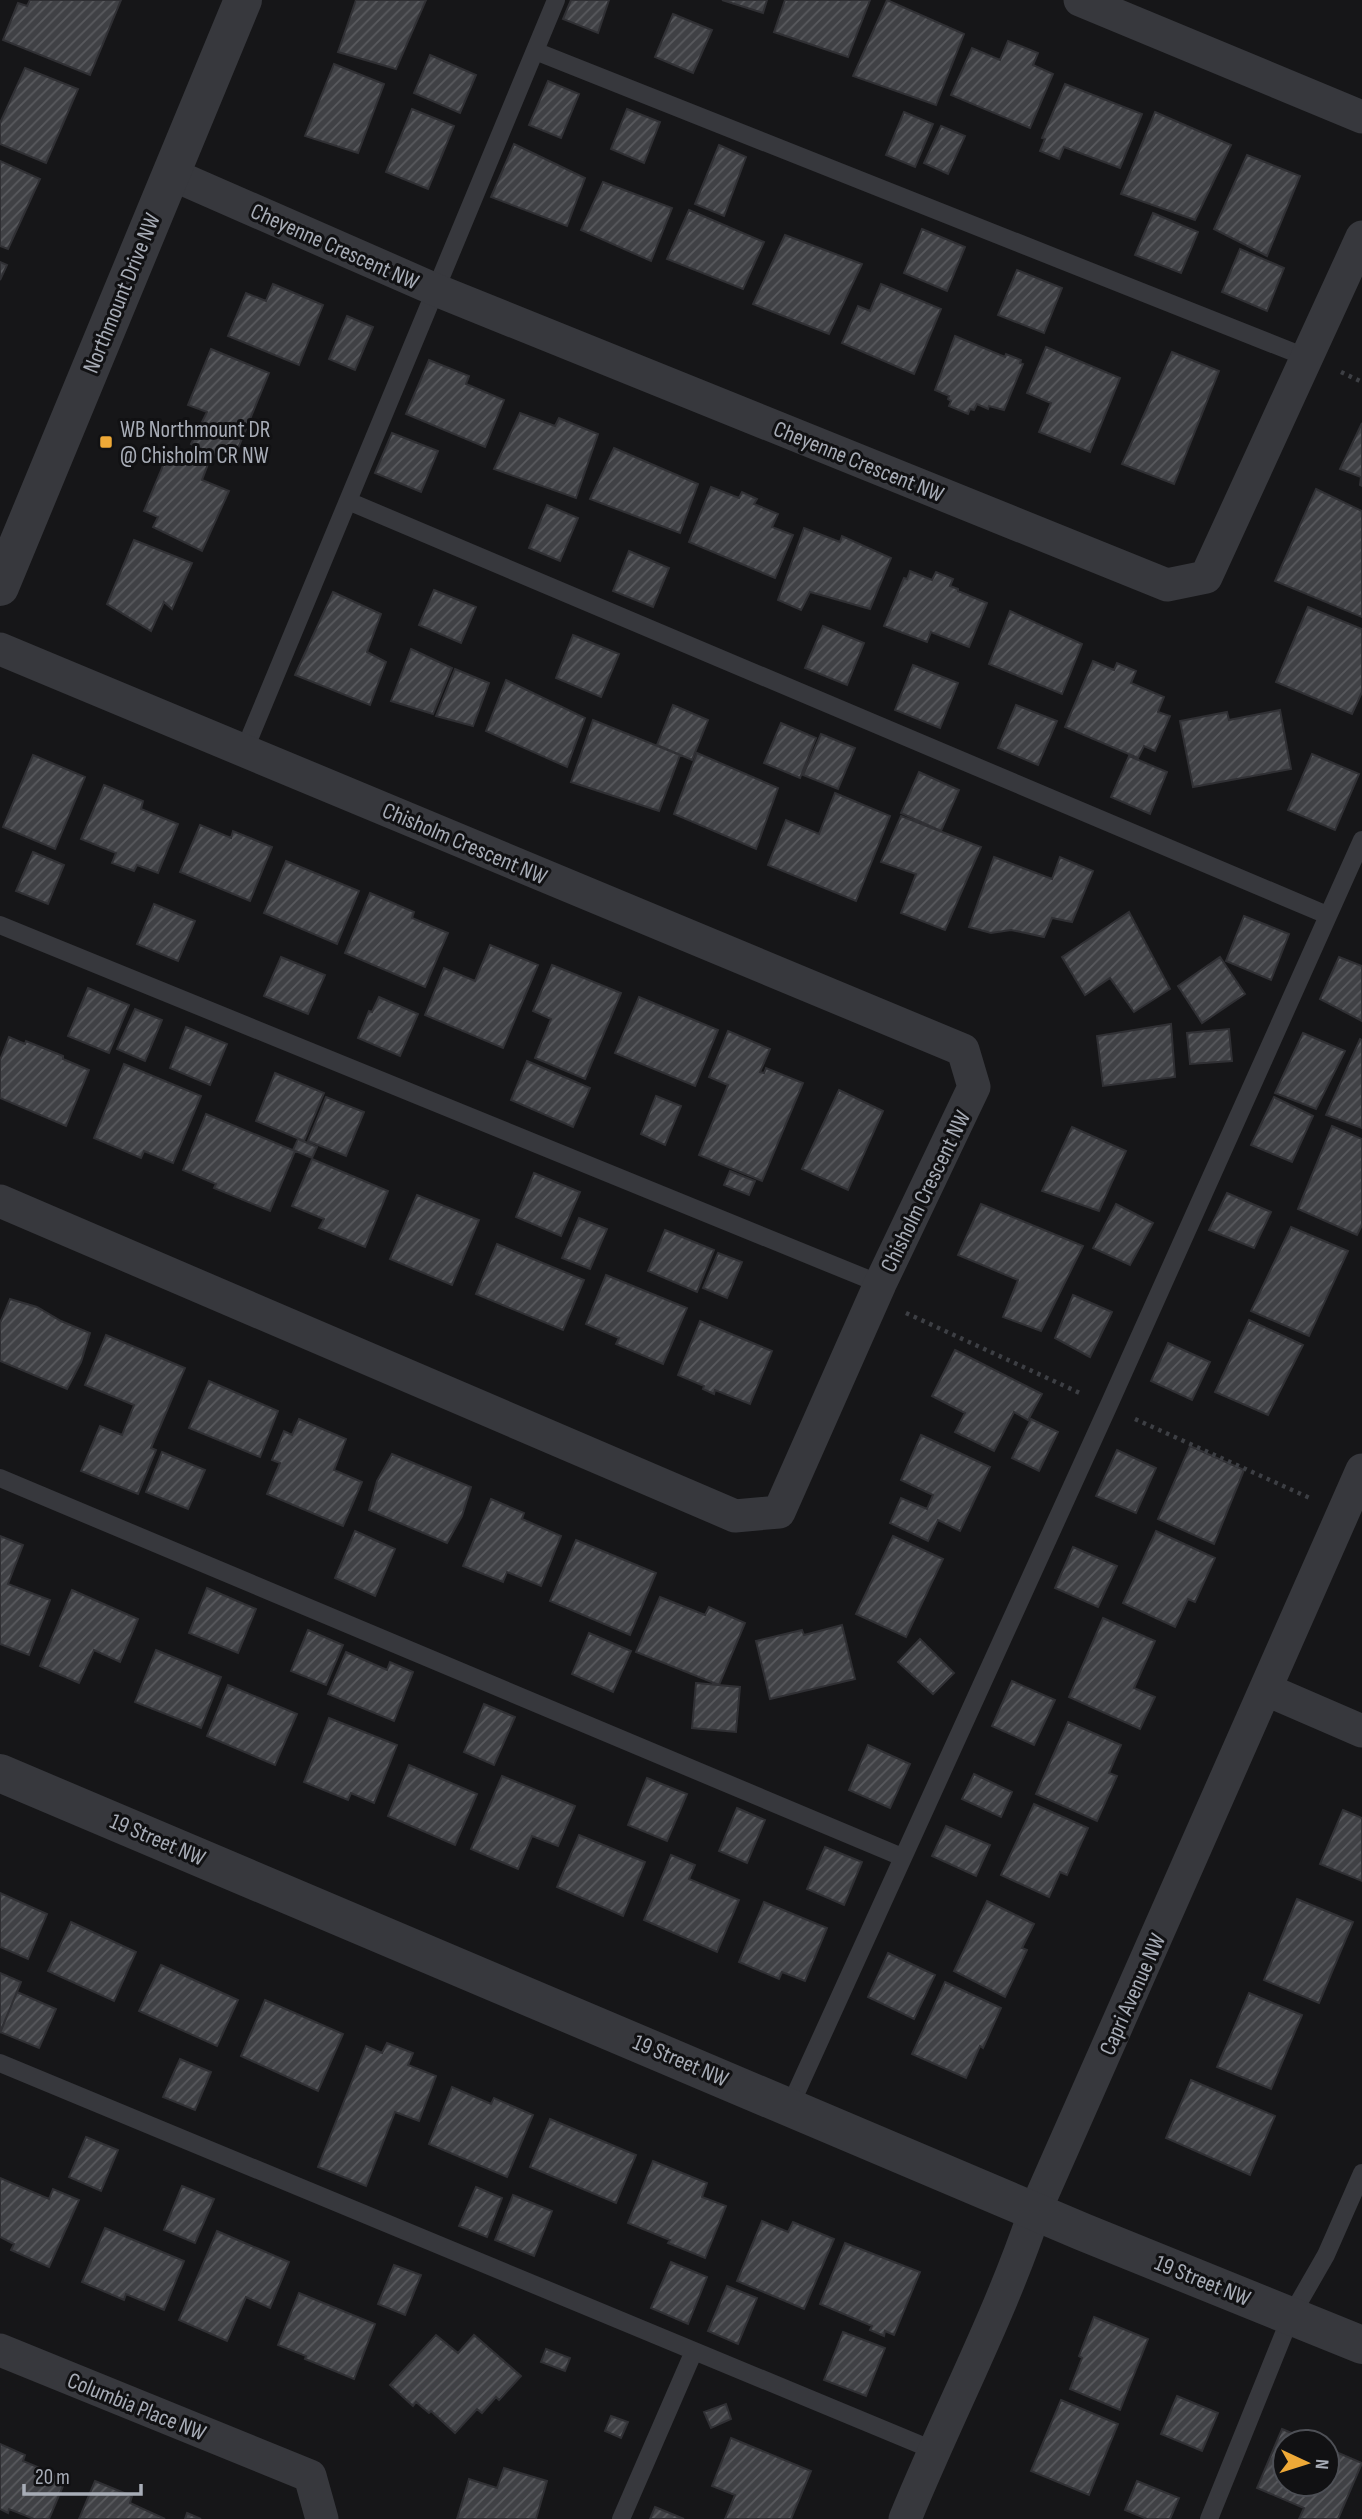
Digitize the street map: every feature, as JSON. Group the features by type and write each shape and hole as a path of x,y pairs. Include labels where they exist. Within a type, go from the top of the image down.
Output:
{"street":[{"name":"Northmount Drive NW","path":"0,587 243,0"},
{"path":"1080,0 1362,117"},
{"name":"Cheyenne Crescent NW","path":"171,174 436,290 1167,585 1206,577 1362,237"},
{"name":"Chisholm Crescent NW","path":"0,649 963,1051 974,1087 880,1284 779,1512 735,1516 0,1201"},
{"name":"Capri Avenue NW","path":"905,2519 933,2450 1016,2269 1035,2211 1362,1470"},
{"path":"1267,1690 1362,1731"},
{"name":"19 Street NW","path":"0,1773 1035,2211 1362,2345"},
{"name":"Columbia Place NW","path":"0,2350 310,2476 322,2519"}],"lane":[{"path":"244,751 556,0"},
{"path":"535,51 1308,358"},
{"path":"348,501 1327,915"},
{"path":"790,2106 1362,840"},
{"path":"0,925 880,1284"},
{"path":"0,1478 902,1857"},
{"path":"0,2063 933,2450"},
{"path":"1209,2519 1291,2316 1325,2255 1362,2173"},
{"path":"621,2519 694,2351"}],"building":[{"path":"30,0 121,0 90,75 3,40 18,3 27,6"},
{"path":"356,0 426,0 396,69 338,52"},
{"path":"571,0 609,0 598,33 563,19"},
{"path":"722,0 767,0 763,13"},
{"path":"785,0 870,0 848,57 774,32"},
{"path":"887,0 964,34 936,105 853,76"},
{"path":"673,14 712,30 693,73 655,57"},
{"path":"1008,41 1038,53 1033,65 1053,74 1030,128 951,95 972,48 1000,60"},
{"path":"430,55 476,75 460,113 414,93"},
{"path":"334,64 384,84 358,153 305,136"},
{"path":"25,68 78,89 46,163 0,144 0,123"},
{"path":"548,81 579,94 561,138 529,125"},
{"path":"1065,84 1142,114 1120,168 1064,147 1059,159 1040,151 1045,139 1042,138"},
{"path":"412,109 454,126 428,189 386,172"},
{"path":"627,109 660,122 644,163 611,149"},
{"path":"904,112 933,124 915,167 886,155"},
{"path":"1155,112 1231,145 1195,220 1121,194"},
{"path":"941,126 965,136 948,174 924,163"},
{"path":"514,144 585,178 567,226 491,197"},
{"path":"719,145 746,157 724,216 695,204"},
{"path":"1247,155 1300,176 1267,256 1214,229"},
{"path":"0,161 40,179 8,249 0,246"},
{"path":"603,182 672,208 651,261 581,230"},
{"path":"689,210 764,242 743,289 667,259"},
{"path":"1153,213 1198,232 1181,273 1135,255"},
{"path":"922,229 965,247 947,291 904,273"},
{"path":"785,235 862,264 829,334 753,304"},
{"path":"1240,249 1284,268 1267,311 1222,292"},
{"path":"0,262 7,265 0,280"},
{"path":"1017,270 1062,288 1044,333 998,315"},
{"path":"273,284 323,305 299,365 228,336 246,293 266,301"},
{"path":"881,284 941,309 914,374 842,343 858,306 870,311"},
{"path":"347,316 373,327 355,370 329,359"},
{"path":"955,336 1005,357 1006,354 1021,360 1020,363 1023,364 1004,410 989,406 988,409 977,404 968,414 949,406 949,396 935,390"},
{"path":"1046,347 1120,378 1090,452 1039,432 1051,403 1027,393"},
{"path":"211,349 269,373 232,463 191,444 207,412 188,405"},
{"path":"1172,352 1219,371 1174,484 1122,464"},
{"path":"429,360 469,376 466,384 504,400 485,447 406,414"},
{"path":"520,413 555,426 559,418 598,434 576,498 494,469"},
{"path":"1362,423 1362,486 1361,477 1340,469"},
{"path":"392,433 438,451 421,492 375,473"},
{"path":"614,448 698,484 680,533 590,499"},
{"path":"170,449 208,464 202,480 229,491 202,551 153,527 158,517 144,511"},
{"path":"711,487 739,498 742,492 757,499 754,504 778,514 772,527 793,535 775,578 689,542"},
{"path":"1316,489 1362,511 1362,617 1275,581"},
{"path":"547,505 578,518 560,561 529,548"},
{"path":"804,528 840,542 842,536 891,558 870,609 810,592 801,610 778,600"},
{"path":"134,540 192,563 172,609 164,602 151,631 107,604"},
{"path":"629,551 669,568 653,607 613,591"},
{"path":"910,571 932,580 936,572 953,579 950,586 987,603 969,647 931,632 927,642 884,626 904,578 907,579"},
{"path":"434,590 476,607 461,643 419,625"},
{"path":"333,592 381,614 367,652 386,662 370,705 295,675"},
{"path":"1308,607 1362,629 1362,692 1352,714 1276,682"},
{"path":"1010,611 1082,644 1062,694 989,664"},
{"path":"823,626 864,643 847,685 805,668"},
{"path":"573,635 619,654 601,697 556,678"},
{"path":"411,649 452,668 433,714 391,701"},
{"path":"1093,661 1114,670 1117,663 1136,671 1131,683 1164,697 1158,712 1170,716 1155,751 1144,746 1138,758 1065,727"},
{"path":"913,665 958,683 940,728 895,710"},
{"path":"455,669 489,683 473,726 436,716"},
{"path":"506,680 585,718 567,767 486,731"},
{"path":"673,705 708,720 692,760 657,745"},
{"path":"1016,705 1057,721 1038,765 998,748"},
{"path":"1280,710 1291,769 1193,787 1180,721 1227,712 1229,720"},
{"path":"593,720 680,755 659,811 571,782"},
{"path":"781,723 816,738 800,778 764,763"},
{"path":"821,734 855,748 838,789 803,775"},
{"path":"697,753 778,788 756,849 674,814"},
{"path":"1312,754 1359,774 1335,830 1288,810"},
{"path":"33,755 85,777 55,849 3,827"},
{"path":"1129,756 1167,772 1150,814 1111,797"},
{"path":"919,772 959,790 941,831 901,813"},
{"path":"104,785 143,801 141,809 178,824 158,873 137,865 134,871 112,863 116,853 81,839"},
{"path":"835,793 890,816 856,901 768,865 786,820 819,834"},
{"path":"901,816 981,847 945,930 901,913 916,874 881,862"},
{"path":"200,825 231,838 233,831 272,847 250,901 180,872"},
{"path":"33,852 64,865 48,904 16,891"},
{"path":"994,857 1052,879 1060,857 1093,871 1072,922 1052,918 1044,937 1011,930 991,933 969,927"},
{"path":"286,861 359,891 337,944 264,913"},
{"path":"370,893 414,912 412,918 448,933 425,987 345,953"},
{"path":"154,904 195,921 178,961 137,944"},
{"path":"1129,912 1170,989 1134,1012 1110,978 1085,995 1062,957"},
{"path":"1244,916 1289,934 1271,980 1226,961"},
{"path":"490,945 538,965 503,1048 425,1015 444,968 475,981"},
{"path":"281,957 325,975 308,1014 264,996"},
{"path":"1220,957 1245,994 1202,1023 1178,986"},
{"path":"1339,957 1362,966 1362,1021 1320,999"},
{"path":"552,965 621,993 585,1079 535,1058 551,1019 533,1011"},
{"path":"88,988 129,1005 109,1053 68,1036"},
{"path":"379,997 418,1014 400,1056 358,1038 369,1011 372,1012"},
{"path":"639,997 718,1030 695,1086 615,1053"},
{"path":"135,1009 162,1020 145,1061 117,1049"},
{"path":"1171,1024 1175,1077 1103,1086 1097,1036"},
{"path":"186,1027 227,1044 210,1085 170,1068"},
{"path":"1229,1029 1232,1061 1190,1064 1187,1033"},
{"path":"728,1031 770,1049 760,1072 764,1073 766,1068 803,1083 762,1181 699,1155 728,1085 709,1077"},
{"path":"1303,1033 1345,1051 1316,1109 1275,1093"},
{"path":"9,1037 63,1056 63,1059 89,1070 66,1126 0,1098 0,1060"},
{"path":"1360,1039 1362,1040 1362,1128 1326,1115"},
{"path":"527,1061 590,1088 573,1127 511,1100"},
{"path":"124,1064 201,1096 173,1163 144,1151 141,1158 94,1138"},
{"path":"275,1073 324,1093 304,1141 256,1121"},
{"path":"839,1090 883,1111 848,1190 802,1169"},
{"path":"656,1096 681,1106 665,1145 641,1134"},
{"path":"326,1097 364,1112 346,1156 308,1141"},
{"path":"1274,1097 1313,1116 1292,1162 1251,1145"},
{"path":"206,1114 295,1151 270,1211 214,1188 216,1184 183,1170"},
{"path":"1332,1126 1362,1139 1362,1225 1357,1235 1298,1209"},
{"path":"1072,1127 1126,1151 1099,1211 1042,1191"},
{"path":"298,1139 317,1147 312,1158 293,1150"},
{"path":"312,1159 388,1191 365,1247 319,1228 324,1219 292,1206"},
{"path":"730,1171 755,1181 749,1195 724,1185"},
{"path":"534,1173 580,1192 561,1236 516,1217"},
{"path":"1227,1193 1271,1212 1254,1248 1209,1230"},
{"path":"417,1195 479,1220 452,1285 390,1259"},
{"path":"981,1204 1083,1246 1041,1331 1003,1317 1018,1280 958,1255"},
{"path":"1116,1204 1153,1223 1130,1265 1093,1248"},
{"path":"579,1218 607,1229 590,1269 562,1258"},
{"path":"1291,1227 1348,1251 1309,1336 1251,1311"},
{"path":"665,1230 714,1250 697,1292 648,1271"},
{"path":"497,1244 584,1280 563,1330 476,1294"},
{"path":"718,1253 742,1262 727,1298 703,1288"},
{"path":"606,1275 687,1308 663,1364 616,1344 619,1338 586,1324"},
{"path":"1073,1295 1112,1312 1090,1357 1055,1338"},
{"path":"10,1299 37,1307 90,1333 81,1362 67,1389 0,1361 0,1323"},
{"path":"1249,1320 1303,1345 1268,1415 1215,1392"},
{"path":"700,1321 772,1351 750,1404 715,1390 714,1394 703,1389 704,1386 678,1375"},
{"path":"106,1335 185,1368 151,1448 156,1450 138,1494 81,1471 100,1426 122,1435 134,1405 85,1385"},
{"path":"1168,1343 1210,1362 1192,1400 1151,1381"},
{"path":"955,1350 1042,1394 1028,1420 1014,1412 994,1451 955,1432 965,1413 932,1396"},
{"path":"209,1381 278,1411 260,1457 189,1428"},
{"path":"299,1419 346,1439 334,1470 362,1482 343,1526 267,1494 280,1463 272,1460 284,1431 292,1435"},
{"path":"1031,1419 1058,1432 1039,1471 1012,1458"},
{"path":"921,1435 990,1467 960,1531 938,1520 928,1541 890,1523 901,1498 927,1509 933,1495 901,1480"},
{"path":"1190,1446 1244,1470 1214,1544 1158,1519"},
{"path":"1117,1450 1156,1468 1136,1513 1096,1496"},
{"path":"162,1452 205,1470 188,1509 146,1492"},
{"path":"392,1454 471,1487 462,1516 447,1543 369,1510 377,1481"},
{"path":"491,1499 524,1513 522,1519 561,1536 541,1586 507,1572 503,1582 463,1566"},
{"path":"355,1531 395,1549 375,1596 335,1578"},
{"path":"1156,1531 1215,1558 1195,1602 1188,1599 1175,1627 1123,1603"},
{"path":"0,1536 23,1545 8,1584 50,1600 29,1655 0,1644"},
{"path":"893,1536 943,1559 906,1637 856,1614"},
{"path":"576,1540 656,1573 630,1635 550,1601"},
{"path":"1073,1547 1117,1566 1098,1607 1055,1588"},
{"path":"207,1588 256,1609 238,1653 189,1633"},
{"path":"72,1590 138,1619 120,1662 94,1650 79,1683 40,1666"},
{"path":"660,1597 705,1615 709,1607 745,1623 719,1685 636,1652"},
{"path":"1103,1618 1155,1641 1134,1688 1155,1697 1140,1729 1069,1697"},
{"path":"842,1625 855,1679 770,1699 756,1641 802,1630 804,1635"},
{"path":"308,1630 343,1645 326,1685 291,1671"},
{"path":"589,1633 631,1651 613,1692 572,1674"},
{"path":"920,1639 954,1673 933,1694 898,1662"},
{"path":"156,1650 221,1677 201,1728 135,1702"},
{"path":"346,1652 387,1670 390,1662 413,1672 394,1721 328,1694"},
{"path":"1012,1681 1055,1700 1034,1745 992,1726"},
{"path":"696,1683 740,1687 736,1732 692,1728"},
{"path":"228,1685 297,1714 275,1765 207,1736"},
{"path":"484,1704 515,1717 494,1765 464,1752"},
{"path":"329,1718 397,1745 374,1803 351,1793 348,1800 304,1782"},
{"path":"1068,1722 1121,1745 1109,1773 1117,1776 1097,1821 1036,1794"},
{"path":"868,1745 910,1764 890,1808 849,1790"},
{"path":"409,1765 477,1794 455,1845 388,1816"},
{"path":"974,1774 1012,1792 1001,1817 962,1799"},
{"path":"502,1776 575,1806 558,1846 532,1836 518,1869 471,1849"},
{"path":"647,1778 687,1794 667,1841 628,1825"},
{"path":"1034,1804 1088,1828 1067,1875 1060,1872 1049,1897 1001,1875"},
{"path":"737,1808 765,1820 747,1863 719,1851"},
{"path":"1343,1810 1362,1818 1362,1881 1320,1864"},
{"path":"946,1826 990,1845 976,1876 932,1856"},
{"path":"579,1835 645,1862 623,1916 557,1887"},
{"path":"825,1847 862,1862 844,1905 807,1889"},
{"path":"671,1855 695,1865 689,1879 739,1900 717,1952 644,1920"},
{"path":"0,1893 47,1914 28,1959 0,1947"},
{"path":"1297,1899 1353,1922 1319,2003 1264,1980"},
{"path":"987,1901 1034,1924 1022,1948 1027,1950 1005,1997 954,1971"},
{"path":"764,1902 827,1928 805,1981 782,1972 779,1979 739,1962"},
{"path":"71,1922 136,1952 114,2001 48,1971"},
{"path":"888,1953 935,1975 914,2019 868,1997"},
{"path":"161,1965 238,2000 217,2046 139,2011"},
{"path":"0,1973 21,1982 0,2033"},
{"path":"945,1982 1001,2008 966,2078 912,2054"},
{"path":"17,1992 56,2009 39,2048 0,2032"},
{"path":"1249,1993 1302,2015 1271,2089 1217,2067"},
{"path":"265,2000 343,2034 318,2091 241,2056"},
{"path":"387,2043 413,2053 408,2065 436,2076 419,2121 395,2112 366,2186 318,2167 366,2046 382,2053"},
{"path":"180,2059 211,2072 195,2110 163,2097"},
{"path":"1191,2080 1275,2116 1250,2175 1166,2138"},
{"path":"452,2087 491,2104 494,2098 533,2115 507,2177 429,2144"},
{"path":"550,2119 636,2155 616,2203 530,2167"},
{"path":"86,2137 118,2150 101,2191 69,2177"},
{"path":"653,2161 707,2183 702,2197 726,2206 705,2258 628,2223"},
{"path":"0,2178 49,2199 53,2189 79,2200 49,2267 11,2250 14,2244 0,2237"},
{"path":"182,2186 214,2199 195,2243 164,2230"},
{"path":"476,2187 502,2198 487,2237 459,2226"},
{"path":"513,2195 552,2211 534,2256 495,2240"},
{"path":"762,2221 788,2232 793,2222 834,2239 804,2309 737,2281"},
{"path":"105,2228 184,2261 164,2310 126,2294 124,2300 82,2282"},
{"path":"217,2231 289,2262 270,2308 246,2297 227,2341 179,2320"},
{"path":"845,2243 920,2272 894,2335 885,2331 884,2336 870,2330 872,2326 820,2304"},
{"path":"671,2262 707,2277 688,2324 651,2308"},
{"path":"394,2265 421,2275 405,2315 378,2304"},
{"path":"727,2286 757,2298 738,2344 708,2331"},
{"path":"299,2293 375,2324 354,2379 278,2345"},
{"path":"1094,2317 1148,2339 1120,2410 1070,2389"},
{"path":"843,2332 885,2348 866,2396 824,2380"},
{"path":"436,2335 458,2353 474,2335 521,2376 499,2400 496,2397 482,2413 477,2409 455,2433 431,2411 429,2413 416,2402 413,2406 390,2385"},
{"path":"546,2349 570,2358 565,2371 541,2362"},
{"path":"1177,2396 1218,2413 1202,2451 1161,2434"},
{"path":"1061,2400 1118,2424 1089,2495 1031,2471"},
{"path":"726,2404 731,2419 711,2428 704,2412"},
{"path":"611,2416 628,2422 621,2438 605,2431"},
{"path":"731,2438 811,2471 791,2519 725,2519 735,2495 712,2486"},
{"path":"0,2444 25,2455 23,2461 66,2479 49,2519 34,2519 9,2509 8,2513 0,2509"},
{"path":"1341,2454 1362,2463 1338,2519 1299,2519 1304,2508 1280,2498 1341,2498"},
{"path":"1271,2455 1271,2494 1257,2488"},
{"path":"504,2468 547,2481 536,2519 457,2519 469,2479 497,2488"},
{"path":"95,2481 132,2496 130,2503 165,2519 79,2519"},
{"path":"1137,2481 1179,2498 1170,2519 1147,2519 1125,2510"},
{"path":"655,2507 684,2519 650,2519"},
{"path":"187,2513 201,2519 185,2519"}],"place":[{"name":"WB Northmount DR @ Chisholm CR NW","path":"106,442"}]}
